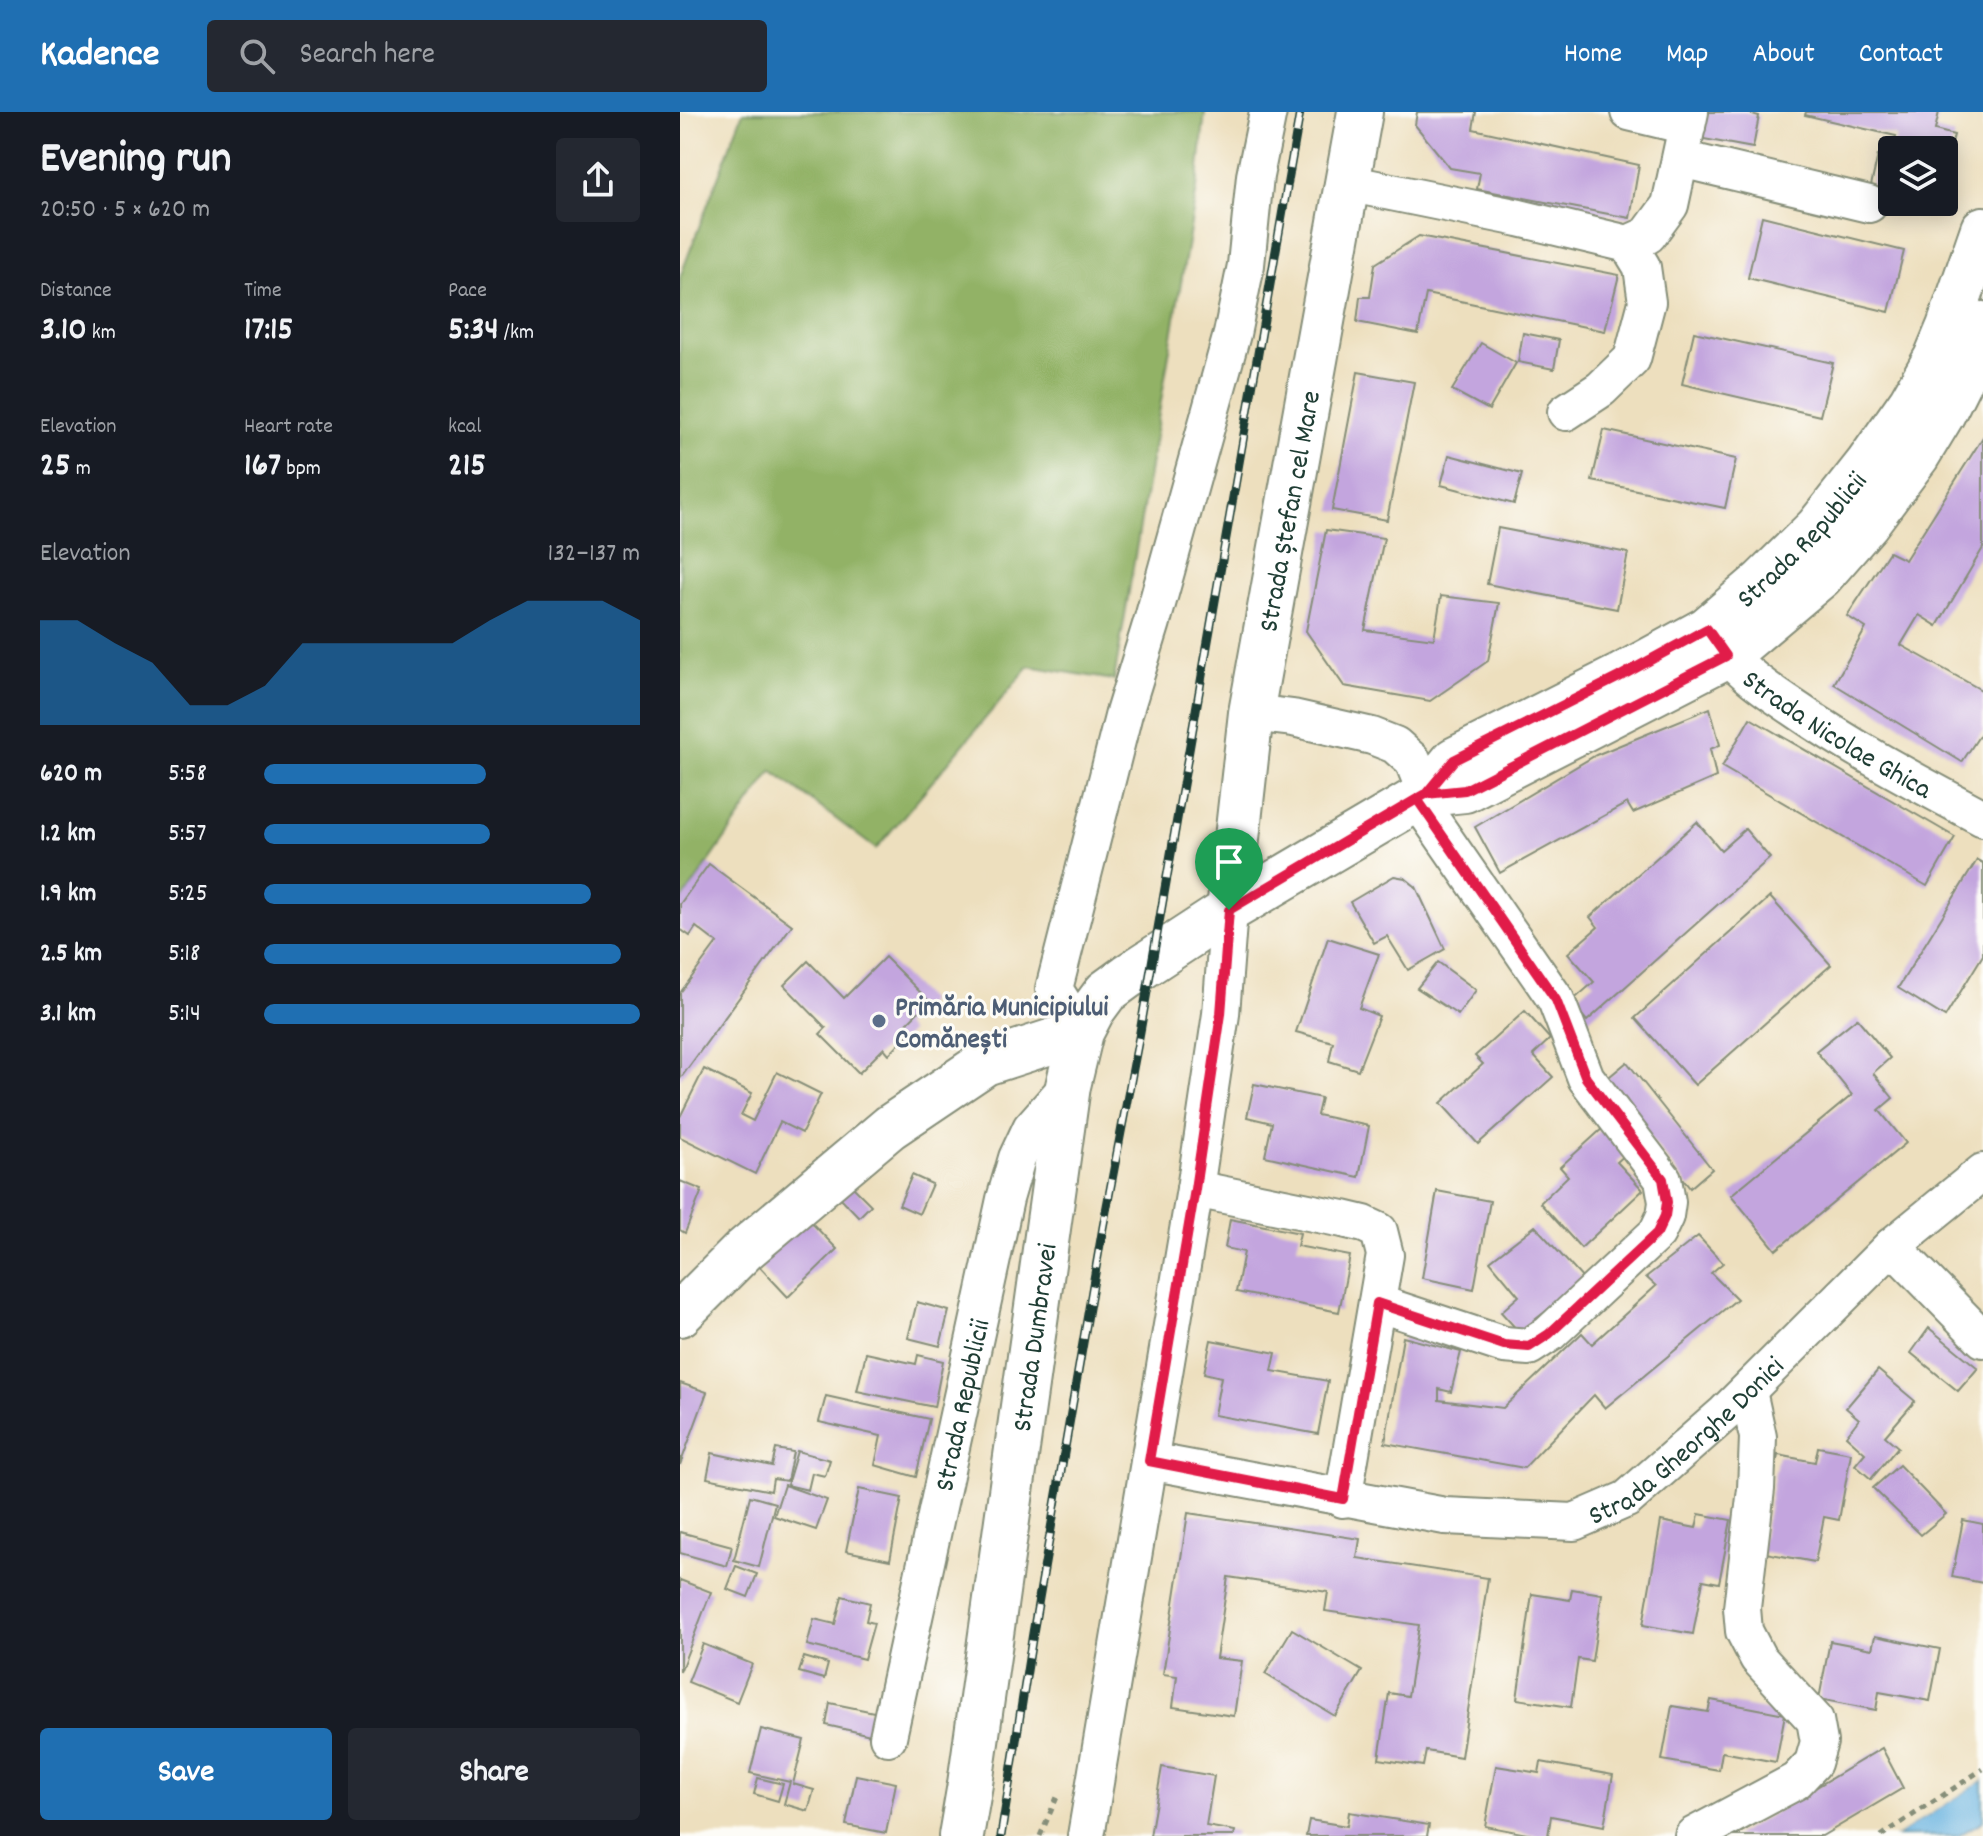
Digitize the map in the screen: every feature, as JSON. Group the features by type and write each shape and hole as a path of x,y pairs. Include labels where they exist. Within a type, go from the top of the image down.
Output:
{"main road":[{"name":"Strada Ștefan cel Mare","path":"1229,910 1251,713 1360,112"},
{"name":"Strada Republicii","path":"1717,642 1762,582 1818,527 1911,402 1936,358 1949,327 1983,229"},
{"name":"Strada Republicii","path":"1229,910 1422,796 1465,790 1717,642 1820,577 1867,523 1917,456 1965,369 1983,324"},
{"name":"Strada Dumbravei","path":"961,1836 1068,1086 1081,1032 1106,992 1229,910"},
{"path":"680,1314 744,1250 890,1127 985,1063 1081,1032"}],"street":[{"path":"1081,1032 1054,989 1124,713 1232,334 1246,265 1255,176 1268,112"},
{"path":"1629,112 1869,204"},
{"path":"1347,183 1628,244 1648,235 1670,205 1686,132"},
{"path":"1566,412 1601,389 1632,359 1647,302 1642,267 1628,244"},
{"name":"Strada Nicolae Ghica","path":"1717,642 1759,685 1817,724 1878,762 1983,818"},
{"path":"1251,713 1306,721 1372,736 1395,745 1413,761 1422,796 1556,1000 1586,1078 1663,1179 1667,1202 1657,1233 1549,1334 1529,1347 1504,1345 1377,1303"},
{"path":"1086,1836 1195,1189 1221,1014 1229,910"},
{"name":"Strada Republicii","path":"888,1737 1005,1199 1017,1158 1031,1128 1068,1086"},
{"name":"Strada Gheorghe Donici","path":"1149,1461 1445,1516 1574,1522 1627,1499 1725,1413 1892,1246 1983,1172"},
{"path":"1195,1189 1343,1219 1379,1231 1385,1255 1343,1499"},
{"path":"1892,1246 1983,1339"},
{"path":"1693,1836 1796,1781 1813,1763 1819,1742 1815,1720 1758,1658 1744,1631 1742,1608 1756,1489 1758,1437 1748,1391"}],"path":[{"path":"1881,1836 1983,1769"}],"green space":[{"path":"743,112 1205,112 1197,188 1114,680 1029,666 876,849 772,771 680,904 680,277"}],"water":[{"path":"1983,1780 1983,1821 1958,1836 1896,1836"}],"pier":[{"path":"1983,1776 1983,1780 1892,1836 1894,1833"}],"building":[{"path":"1417,112 1476,112 1473,129 1639,165 1630,218 1477,189 1480,173 1450,168 1415,125"},
{"path":"1698,112 1745,112 1759,116 1753,148 1693,137"},
{"path":"1806,112 1939,112 1935,130 1954,135 1896,136 1805,115"},
{"path":"1878,155 1878,192 1870,190"},
{"path":"1762,216 1904,251 1889,312 1748,278"},
{"path":"1419,236 1619,275 1605,331 1426,294 1418,334 1357,322 1360,297 1370,297 1375,264"},
{"path":"1694,332 1833,363 1820,416 1682,384"},
{"path":"1523,333 1559,340 1554,369 1518,362"},
{"path":"1481,343 1516,363 1489,410 1452,390"},
{"path":"1358,372 1414,382 1387,520 1332,510"},
{"path":"1604,430 1736,459 1725,508 1592,481"},
{"path":"1983,437 1983,548 1937,626 1919,615 1901,645 1983,691 1983,730 1962,762 1834,684 1866,628 1847,616 1889,552 1905,560"},
{"path":"1449,455 1522,474 1514,504 1441,485"},
{"path":"1498,528 1628,553 1617,609 1487,584"},
{"path":"1326,530 1384,538 1365,630 1434,639 1441,596 1499,603 1488,661 1430,701 1344,686 1306,631"},
{"path":"1710,708 1720,745 1710,749 1716,777 1633,813 1627,803 1500,873 1475,827 1596,755"},
{"path":"1750,718 1955,837 1927,886 1722,767"},
{"path":"1697,822 1721,850 1745,829 1770,858 1587,1021 1571,1002 1594,982 1568,953 1598,927 1590,917"},
{"path":"1977,860 1983,863 1983,955 1945,1017 1898,988"},
{"path":"709,864 792,925 680,1079 680,993 717,943 696,927 690,936 680,929 680,904"},
{"path":"1394,876 1405,878 1416,887 1445,949 1408,970 1387,936 1374,943 1350,902"},
{"path":"1770,897 1831,965 1695,1085 1635,1018"},
{"path":"1328,938 1379,954 1359,1008 1379,1016 1358,1070 1329,1061 1333,1042 1296,1032"},
{"path":"885,957 929,1001 904,1026 910,1032 889,1054 884,1048 859,1073 820,1034 826,1028 784,985 808,961 844,998"},
{"path":"1438,962 1476,990 1458,1015 1417,988"},
{"path":"1525,1011 1550,1039 1533,1055 1553,1077 1478,1144 1441,1103 1483,1064 1475,1056"},
{"path":"1857,1018 1890,1058 1873,1073 1893,1098 1879,1110 1906,1143 1776,1250 1731,1195 1852,1095 1816,1051"},
{"path":"1627,1062 1712,1169 1690,1188 1624,1105 1598,1086"},
{"path":"704,1069 752,1093 741,1115 753,1121 777,1072 821,1094 802,1133 780,1122 755,1174 680,1137 680,1117"},
{"path":"1254,1084 1321,1098 1317,1115 1369,1126 1359,1177 1265,1156 1272,1123 1247,1117"},
{"path":"1604,1127 1627,1153 1617,1162 1643,1190 1581,1248 1540,1203 1568,1176 1560,1167"},
{"path":"912,1175 932,1184 919,1214 899,1205"},
{"path":"680,1181 702,1190 685,1233 680,1230"},
{"path":"851,1185 871,1205 859,1217 839,1196"},
{"path":"1437,1191 1490,1201 1474,1289 1422,1278"},
{"path":"805,1216 837,1249 788,1297 757,1264"},
{"path":"1230,1219 1300,1233 1297,1246 1350,1256 1339,1312 1236,1292 1244,1252 1225,1248"},
{"path":"1535,1226 1585,1281 1519,1332 1501,1312 1519,1296 1490,1261"},
{"path":"1698,1236 1723,1263 1711,1273 1737,1299 1605,1408 1594,1395 1524,1468 1385,1443 1403,1337 1461,1352 1451,1392 1439,1389 1439,1400 1503,1408 1582,1333 1592,1344 1656,1286 1646,1277"},
{"path":"917,1302 949,1311 940,1346 908,1338"},
{"path":"1929,1328 1978,1368 1958,1391 1911,1353"},
{"path":"1211,1340 1276,1353 1272,1371 1328,1381 1318,1434 1214,1415 1221,1377 1204,1373"},
{"path":"866,1353 916,1364 918,1355 943,1361 934,1407 857,1391"},
{"path":"1878,1370 1915,1401 1885,1436 1898,1447 1871,1479 1855,1465 1865,1453 1846,1436 1859,1419 1846,1408"},
{"path":"680,1383 707,1392 680,1465"},
{"path":"826,1396 929,1419 916,1477 875,1465 881,1436 819,1422"},
{"path":"1818,1447 1851,1453 1839,1520 1824,1517 1815,1562 1760,1552 1778,1455 1815,1462"},
{"path":"776,1449 793,1452 787,1481 773,1479 771,1491 707,1478 712,1453 772,1466"},
{"path":"797,1451 830,1460 825,1476 812,1473 808,1490 787,1485"},
{"path":"1899,1465 1946,1514 1921,1535 1873,1488"},
{"path":"784,1485 827,1500 816,1530 774,1516"},
{"path":"859,1489 902,1498 890,1560 846,1551"},
{"path":"750,1496 775,1503 759,1567 734,1560"},
{"path":"1188,1513 1360,1539 1357,1558 1488,1578 1461,1757 1426,1751 1423,1766 1379,1759 1389,1693 1408,1696 1419,1625 1325,1611 1328,1592 1228,1577 1216,1658 1242,1661 1234,1716 1173,1707 1177,1676 1163,1674"},
{"path":"1699,1514 1731,1520 1719,1583 1703,1580 1693,1634 1643,1625 1661,1521 1696,1528"},
{"path":"1963,1520 1983,1524 1983,1583 1952,1577"},
{"path":"680,1532 732,1546 727,1566 680,1553"},
{"path":"736,1566 757,1574 748,1597 727,1589"},
{"path":"680,1580 711,1592 680,1672"},
{"path":"1572,1589 1602,1594 1592,1661 1578,1659 1571,1707 1517,1699 1532,1594 1570,1600"},
{"path":"842,1596 870,1603 866,1621 874,1623 864,1659 807,1645 814,1619 835,1624"},
{"path":"1292,1629 1362,1671 1335,1716 1265,1674"},
{"path":"1875,1636 1940,1649 1930,1701 1879,1692 1876,1710 1819,1699 1830,1641 1872,1649"},
{"path":"703,1644 752,1664 737,1702 688,1682"},
{"path":"804,1657 828,1664 824,1679 799,1672"},
{"path":"1711,1700 1785,1714 1776,1762 1722,1752 1719,1770 1662,1760 1672,1706 1708,1712"},
{"path":"830,1703 879,1713 875,1736 826,1725"},
{"path":"761,1729 804,1740 793,1784 814,1790 808,1811 784,1804 790,1782 750,1773"},
{"path":"1882,1748 1903,1788 1822,1836 1735,1836"},
{"path":"1541,1762 1613,1775 1604,1826 1551,1816 1548,1836 1538,1836 1485,1826 1496,1766 1539,1773"},
{"path":"1162,1767 1214,1776 1206,1826 1235,1831 1234,1836 1150,1836"},
{"path":"856,1775 896,1783 886,1833 846,1825"},
{"path":"758,1778 783,1784 778,1801 754,1794"},
{"path":"1349,1812 1429,1825 1427,1836 1306,1836 1309,1820 1347,1826"}],"railway":[{"path":"1001,1836 1103,1227 1140,1032 1300,112"}],"place":[{"name":"Primăria Municipiului Comănești","path":"879,1021"}],"route":[{"path":"1229,910 1221,1014 1149,1461 1343,1499 1377,1303 1504,1345 1529,1347 1549,1334 1657,1233 1667,1202 1663,1179 1586,1078 1556,1000 1417,799 1426,794 1454,760 1707,629 1726,656 1465,790 1426,794 1417,799 1229,910"}]}
